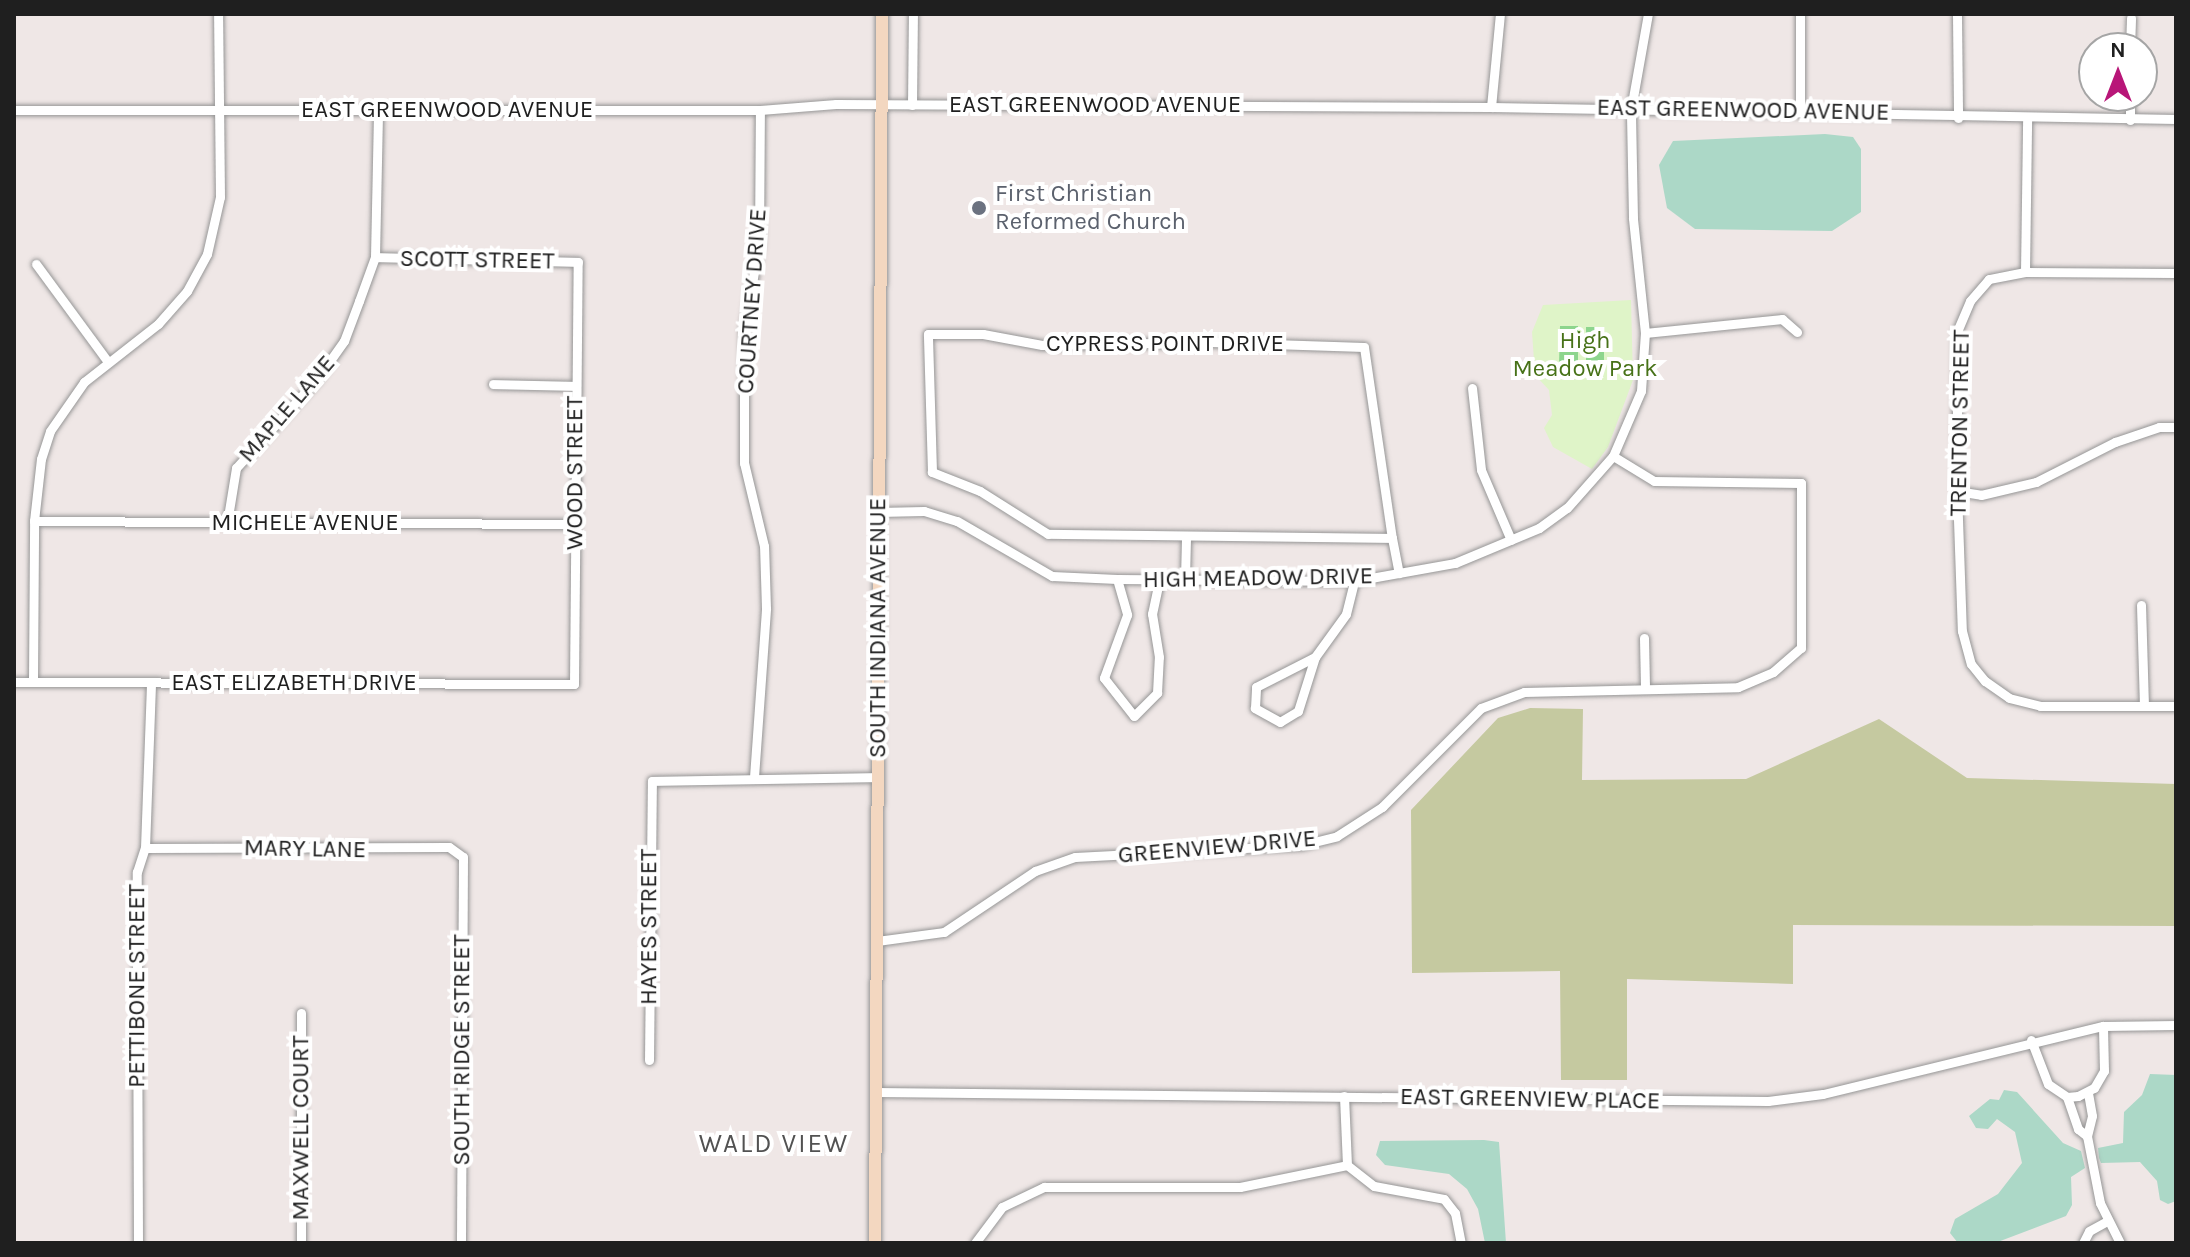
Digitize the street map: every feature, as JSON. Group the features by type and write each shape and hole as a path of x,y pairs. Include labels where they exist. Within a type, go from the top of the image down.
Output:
{"main road":[{"name":"SOUTH INDIANA AVENUE","path":"875,1243 882,14"}],"street":[{"path":"33,681 34,521 41,459 50,431 84,382 158,324 187,291 207,254 220,197 218,14"},
{"path":"912,105 913,14"},
{"path":"1491,107 1500,14"},
{"name":"HIGH MEADOW DRIVE","path":"878,512 924,511 957,521 1052,576 1354,581 1455,563 1511,540 1567,508 1613,456 1641,391 1645,333 1633,218 1631,109 1648,14"},
{"path":"1800,14 1800,111"},
{"path":"1957,15 1958,118"},
{"path":"2131,18 2131,32"},
{"name":"EAST GREENWOOD AVENUE","path":"14,110 760,110 881,105 1491,107 1800,111 2027,120 2176,119"},
{"name":"MAPLE LANE","path":"227,523 236,468 344,341 375,257 378,109"},
{"name":"COURTNEY DRIVE","path":"754,777 766,608 764,546 744,463 744,331 759,242 760,110"},
{"path":"2130,112 2130,120"},
{"path":"2025,272 2027,120"},
{"name":"SCOTT STREET","path":"375,257 578,262"},
{"name":"WOOD STREET","path":"574,684 578,262"},
{"path":"36,264 108,362"},
{"name":"TRENTON STREET","path":"2144,706 2040,706 2009,698 1971,664 1962,631 1957,491 1957,331 1970,301 1989,279 2025,272 2176,273"},
{"path":"1645,333 1782,319 1797,332"},
{"name":"CYPRESS POINT DRIVE","path":"928,334 983,334 1042,345 1211,342 1364,347 1392,538 1186,539 1048,534 980,491 932,472 928,334"},
{"path":"493,384 575,386"},
{"path":"1472,388 1481,470 1511,540"},
{"path":"1957,491 1981,495 2036,482 2115,442 2159,427 2176,427"},
{"name":"GREENVIEW DRIVE","path":"877,941 944,932 1035,871 1075,857 1302,845 1337,836 1382,807 1481,708 1524,692 1738,687 1773,672 1801,648 1801,483 1654,481 1613,456"},
{"name":"MICHELE AVENUE","path":"34,521 575,524"},
{"path":"1392,538 1399,573"},
{"path":"1185,579 1186,539"},
{"path":"1117,579 1127,615 1104,678 1134,716 1157,693 1159,657 1152,614 1159,580"},
{"path":"1315,657 1256,687 1255,708 1280,722 1298,711 1315,657 1346,614 1354,581"},
{"path":"2141,605 2144,706 2176,706"},
{"path":"1644,638 1645,687"},
{"name":"EAST ELIZABETH DRIVE","path":"14,682 574,684"},
{"name":"PETTIBONE STREET","path":"138,1243 137,872 145,848 151,682"},
{"path":"754,777 878,777"},
{"name":"HAYES STREET","path":"649,1060 649,794 652,781 659,778 754,777"},
{"name":"MARY LANE","path":"145,848 449,847 463,857"},
{"name":"SOUTH RIDGE STREET","path":"461,1243 463,857"},
{"name":"MAXWELL COURT","path":"301,1013 301,1243"},
{"name":"EAST GREENVIEW PLACE","path":"876,1092 1768,1101 1823,1094 2031,1040 2103,1026 2176,1025"},
{"path":"2087,1136 2092,1125 2088,1093 2104,1071 2103,1026"},
{"path":"2031,1040 2048,1084 2067,1097 2074,1120 2087,1136 2107,1221 2120,1243"},
{"path":"2067,1097 2088,1093"},
{"path":"1344,1096 1347,1165 1374,1186 1444,1199 1455,1213 1461,1243"},
{"path":"975,1243 1002,1207 1044,1187 1249,1186 1347,1165"},
{"path":"2083,1243 2089,1231 2107,1221"}],"shaded area":[{"path":"1825,134 1853,137 1861,149 1861,212 1832,231 1695,229 1667,208 1659,165 1673,141"},
{"path":"1530,708 1583,709 1582,780 1746,779 1879,719 1967,778 2176,784 2176,926 1793,925 1793,984 1627,979 1627,1080 1561,1080 1560,971 1412,973 1411,810 1498,718"},
{"path":"2150,1074 2176,1075 2176,1201 2168,1204 2160,1200 2157,1181 2140,1162 2101,1163 2099,1158 2098,1148 2123,1143 2124,1112 2142,1095"},
{"path":"2004,1090 2017,1092 2063,1143 2081,1151 2085,1168 2071,1177 2072,1205 2066,1216 1995,1243 1958,1243 1950,1233 1955,1219 1998,1194 2022,1163 2015,1132 1997,1119 1988,1129 1976,1128 1969,1116 1990,1099 1999,1100"},
{"path":"1380,1141 1499,1142 1506,1243 1485,1243 1478,1209 1467,1189 1449,1174 1385,1165 1376,1155"}],"green space":[{"name":"High Meadow Park","path":"1631,300 1633,380 1608,447 1592,469 1553,447 1544,428 1552,415 1549,390 1535,375 1532,332 1543,305"},
{"path":"1560,326 1578,326 1578,366 1559,366"},
{"path":"1586,327 1604,327 1604,367 1586,367"}],"place":[{"name":"First Christian Reformed Church","path":"979,208"}],"district":[{"name":"WALD VIEW","path":"774,1144"}]}
